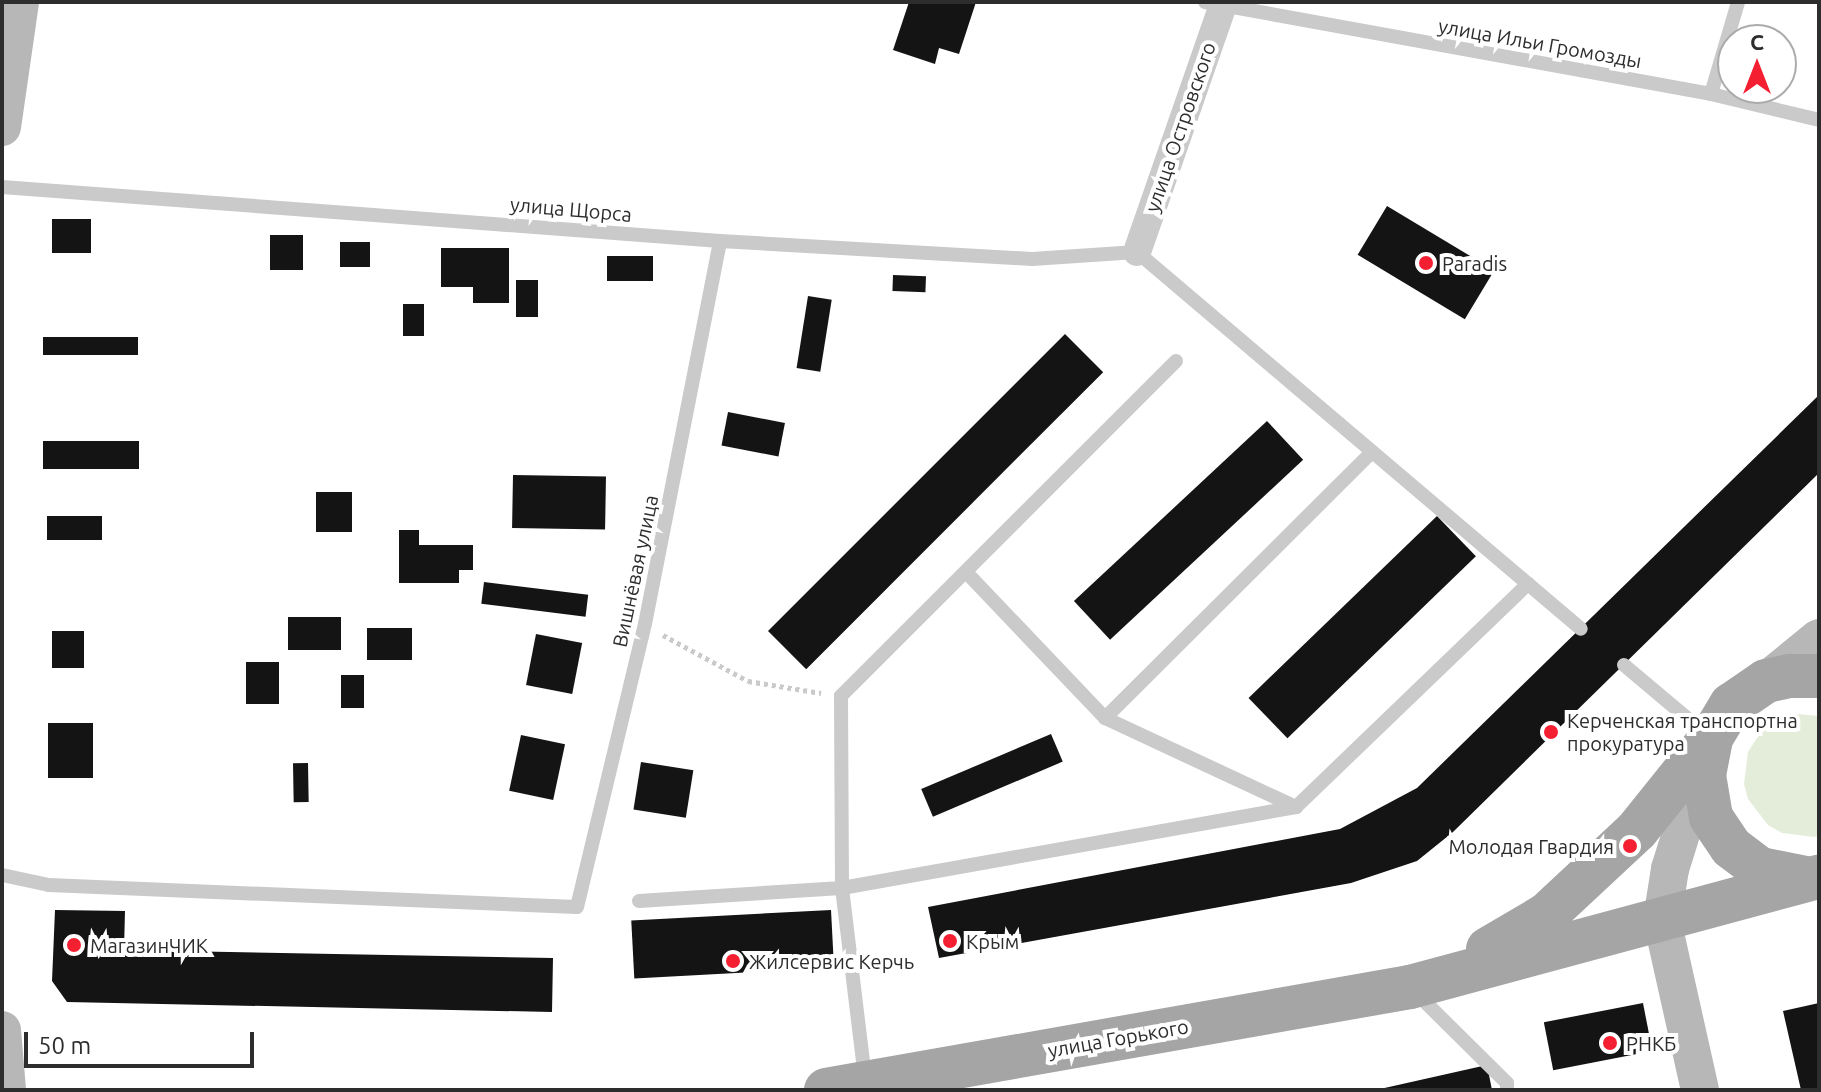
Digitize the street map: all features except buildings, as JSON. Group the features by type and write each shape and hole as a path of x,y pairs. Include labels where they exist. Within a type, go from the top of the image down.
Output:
{"main road":[{"path":"2,127 20,2"},
{"path":"1766,681 1819,638"},
{"path":"1766,681 1819,676"},
{"name":"улица Горького","path":"1410,987 1507,940 1546,915 1637,830 1711,738 1731,705 1766,681"},
{"path":"1711,738 1704,775 1711,817 1725,839 1742,858 1760,869 1816,878"},
{"path":"1700,1090 1662,920 1670,869 1711,738"},
{"name":"улица Горького","path":"868,1086 1410,987 1816,878"},
{"path":"2,1030 7,1090"}],"street":[{"name":"улица Островского","path":"1137,252 1217,3"}],"lane":[{"path":"1711,94 1738,2"},
{"name":"улица Ильи Громозды","path":"1217,3 1711,94 1819,120"},
{"name":"улица Щорса","path":"2,187 720,241 1032,259 1137,252"},
{"name":"Вишнёвая улица","path":"2,875 49,885 577,907 645,624 720,241"},
{"path":"1137,252 1581,629"},
{"path":"868,1086 842,888 841,696 1176,361"},
{"path":"1105,718 1372,452"},
{"path":"966,572 1105,718 1296,807"},
{"path":"639,901 842,888 1296,807 1528,584"},
{"path":"1624,665 1711,738"},
{"path":"1410,987 1507,1083 1507,1090"}],"path":[{"path":"645,624 705,661 748,681 841,696"}],"green space":[{"path":"1798,714 1819,716 1819,836 1814,837 1782,833 1768,825 1748,799 1744,784 1748,752 1757,738 1768,726"}],"place":[{"name":"Paradis","path":"1426,263"},
{"name":"Керченская транспортна прокуратура","path":"1551,732"},
{"name":"Молодая Гвардия","path":"1630,846"},
{"name":"Крым","path":"950,941"},
{"name":"МагазинЧИК","path":"74,945"},
{"name":"Жилсервис Керчь","path":"733,961"},
{"name":"РНКБ","path":"1610,1043"}]}
